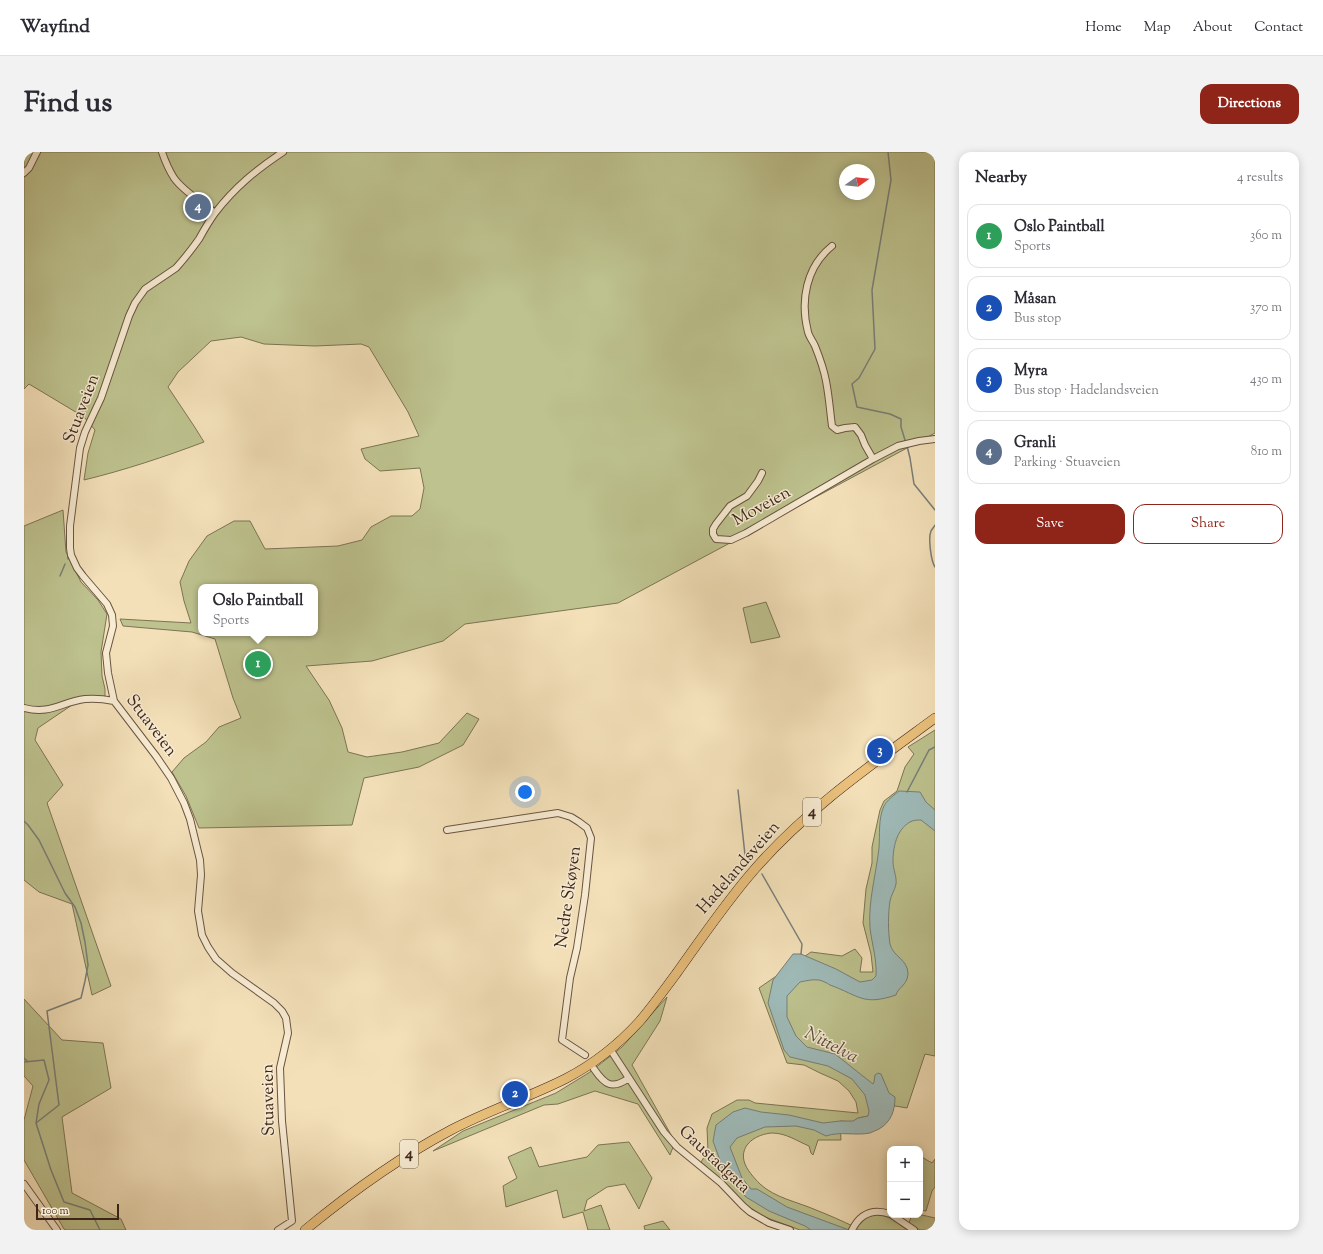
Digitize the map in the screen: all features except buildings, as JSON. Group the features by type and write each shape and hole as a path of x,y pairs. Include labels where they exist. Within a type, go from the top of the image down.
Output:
{"highway":[{"name":"Hadelandsveien","path":"610,1049 645,1015 733,896 777,845 833,794 935,718"},
{"name":"4","path":"305,1230 366,1182 422,1146 462,1125 565,1079 588,1066 610,1049"}],"street":[{"path":"24,173 29,168 37,152"},
{"path":"162,152 175,179 184,189 215,213"},
{"name":"Stuaveien","path":"278,1230 292,1221 282,1121 280,1068 288,1033 286,1018 274,1002 232,973 216,959 202,935 198,911 201,876 200,860 196,839 178,790 166,770 114,701 108,673 106,653 113,626 112,615 108,604 77,568 71,555 70,526 80,448 85,432 102,398 122,335 135,303 145,289 176,268 199,239 215,213 235,189 264,165 283,152"},
{"path":"832,246 823,253 807,283 805,307 808,334 815,346 826,381 832,426 837,430 854,427 862,435 865,445 873,459"},
{"name":"Moveien","path":"762,473 748,496 730,506 716,524 713,529 713,534 716,539 731,540 746,533 898,446 919,440 935,439"},
{"path":"24,708 35,711 49,710 85,699 100,698 114,701"},
{"name":"Nedre Skøyen","path":"447,830 558,813 571,817 587,828 591,838 585,895 577,948 570,978 562,1040 584,1055"},
{"name":"Gaustadgata","path":"610,1049 664,1132 677,1147 721,1183 750,1212 769,1223 790,1230"},
{"path":"594,1069 602,1080 609,1084 620,1083 630,1078"},
{"path":"24,1184 57,1230"},
{"path":"853,1228 859,1218 868,1213 887,1213"},
{"path":"897,1218 914,1230"}],"green space":[{"path":"24,152 935,152 935,433 618,603 465,624 443,641 372,661 306,666 329,700 342,728 348,752 367,757 402,752 439,743 467,713 479,719 463,745 419,767 364,778 352,825 199,828 186,796 172,772 184,758 206,742 219,727 241,718 233,698 215,639 205,636 318,636 318,584 198,584 198,634 123,626 120,619 191,623 180,582 189,561 207,536 234,521 250,521 265,549 338,546 362,540 371,527 391,516 412,516 420,509 424,488 420,468 380,471 365,459 361,449 419,436 408,412 369,347 361,344 315,346 264,344 241,337 211,341 178,372 168,387 204,442 144,463 84,480 88,453 95,430 84,417 29,384 24,389"},
{"path":"63,510 66,552 81,582 98,600 107,614 101,652 105,698 75,703 38,728 35,740 63,785 47,803 111,986 92,995 72,904 39,892 24,880 24,526"},
{"path":"766,602 780,637 751,643 743,608"},
{"path":"935,730 935,1056 925,1054 907,1108 895,1106 858,1118 853,1122 840,1121 841,1140 818,1140 813,1155 809,1146 787,1136 772,1133 761,1135 751,1141 747,1145 743,1155 746,1167 750,1173 760,1184 773,1193 855,1227 867,1216 878,1214 890,1218 908,1230 800,1230 762,1216 745,1204 701,1162 708,1151 707,1128 712,1114 737,1100 749,1100 755,1103 858,1113 856,1102 849,1091 838,1081 804,1065 787,1063 759,988 811,952 842,956 855,949 862,958 860,972 873,972 871,954 863,923 866,889 872,863 872,847 880,810 884,801 897,791 905,767 914,754 908,747"},
{"path":"667,997 660,1021 632,1065 675,1142 670,1155 638,1104 595,1091 558,1104 544,1105 433,1151 463,1131 556,1093 590,1072 622,1047"},
{"path":"24,999 62,1040 103,1043 111,1088 62,1117 72,1193 121,1219 126,1230 64,1229 24,1160 24,1120 33,1086 24,1076"},
{"path":"629,1142 652,1178 639,1209 625,1184 607,1187 587,1200 584,1211 601,1205 610,1230 588,1230 583,1212 563,1218 557,1190 506,1207 503,1186 517,1178 508,1157 531,1147 539,1167 587,1157 598,1145"},
{"path":"923,1158 932,1163 935,1159 935,1187 932,1191 926,1211 923,1210"},
{"path":"923,1215 935,1218 935,1230 920,1230 909,1223 911,1218 923,1218"},
{"path":"663,1221 670,1230 645,1230 644,1226"}],"water":[{"name":"Nittelva","path":"899,791 920,792 926,802 935,810 935,831 921,820 911,821 905,825 898,834 894,851 893,865 896,881 889,906 889,939 894,952 906,965 908,974 906,981 896,995 876,1000 869,1000 855,996 819,980 800,982 787,996 787,1017 796,1036 807,1047 835,1054 873,1084 875,1075 878,1073 881,1074 889,1093 895,1097 892,1116 887,1123 879,1129 864,1134 837,1134 826,1136 814,1130 796,1126 765,1127 737,1138 730,1147 742,1178 751,1189 757,1189 787,1207 849,1230 811,1230 769,1211 746,1197 726,1177 713,1141 716,1125 733,1112 745,1108 761,1112 789,1115 823,1123 853,1121 858,1118 868,1116 869,1111 865,1095 852,1079 828,1066 790,1057 784,1050 768,1003 773,980 793,954 801,954 836,969 860,982 872,980 876,976 876,964 870,928 870,918 871,898 879,848 880,822 885,804"}],"waterway":[{"path":"888,152 891,180 872,290 875,349 859,378 852,384 857,407 890,414 901,419 901,427 905,440"},
{"path":"907,446 914,484 935,510"},
{"path":"935,525 930,534 931,555 935,567"},
{"path":"67,538 68,559"},
{"path":"60,576 65,564"},
{"path":"907,792 929,750 935,747"},
{"path":"738,790 745,855"},
{"path":"24,821 39,840 65,893 75,907 81,923 88,965 81,998 47,1011 59,1105 36,1123"},
{"path":"762,874 802,944 801,954"},
{"path":"24,1058 28,1062"},
{"path":"24,1062 44,1060 49,1080 39,1104 36,1123 51,1170 64,1202 90,1210 100,1230"}],"place":[{"name":"Granli","path":"198,207"},
{"name":"Oslo Paintball","path":"258,664"},
{"name":"Myra","path":"880,751"},
{"name":"Måsan","path":"515,1094"}]}
